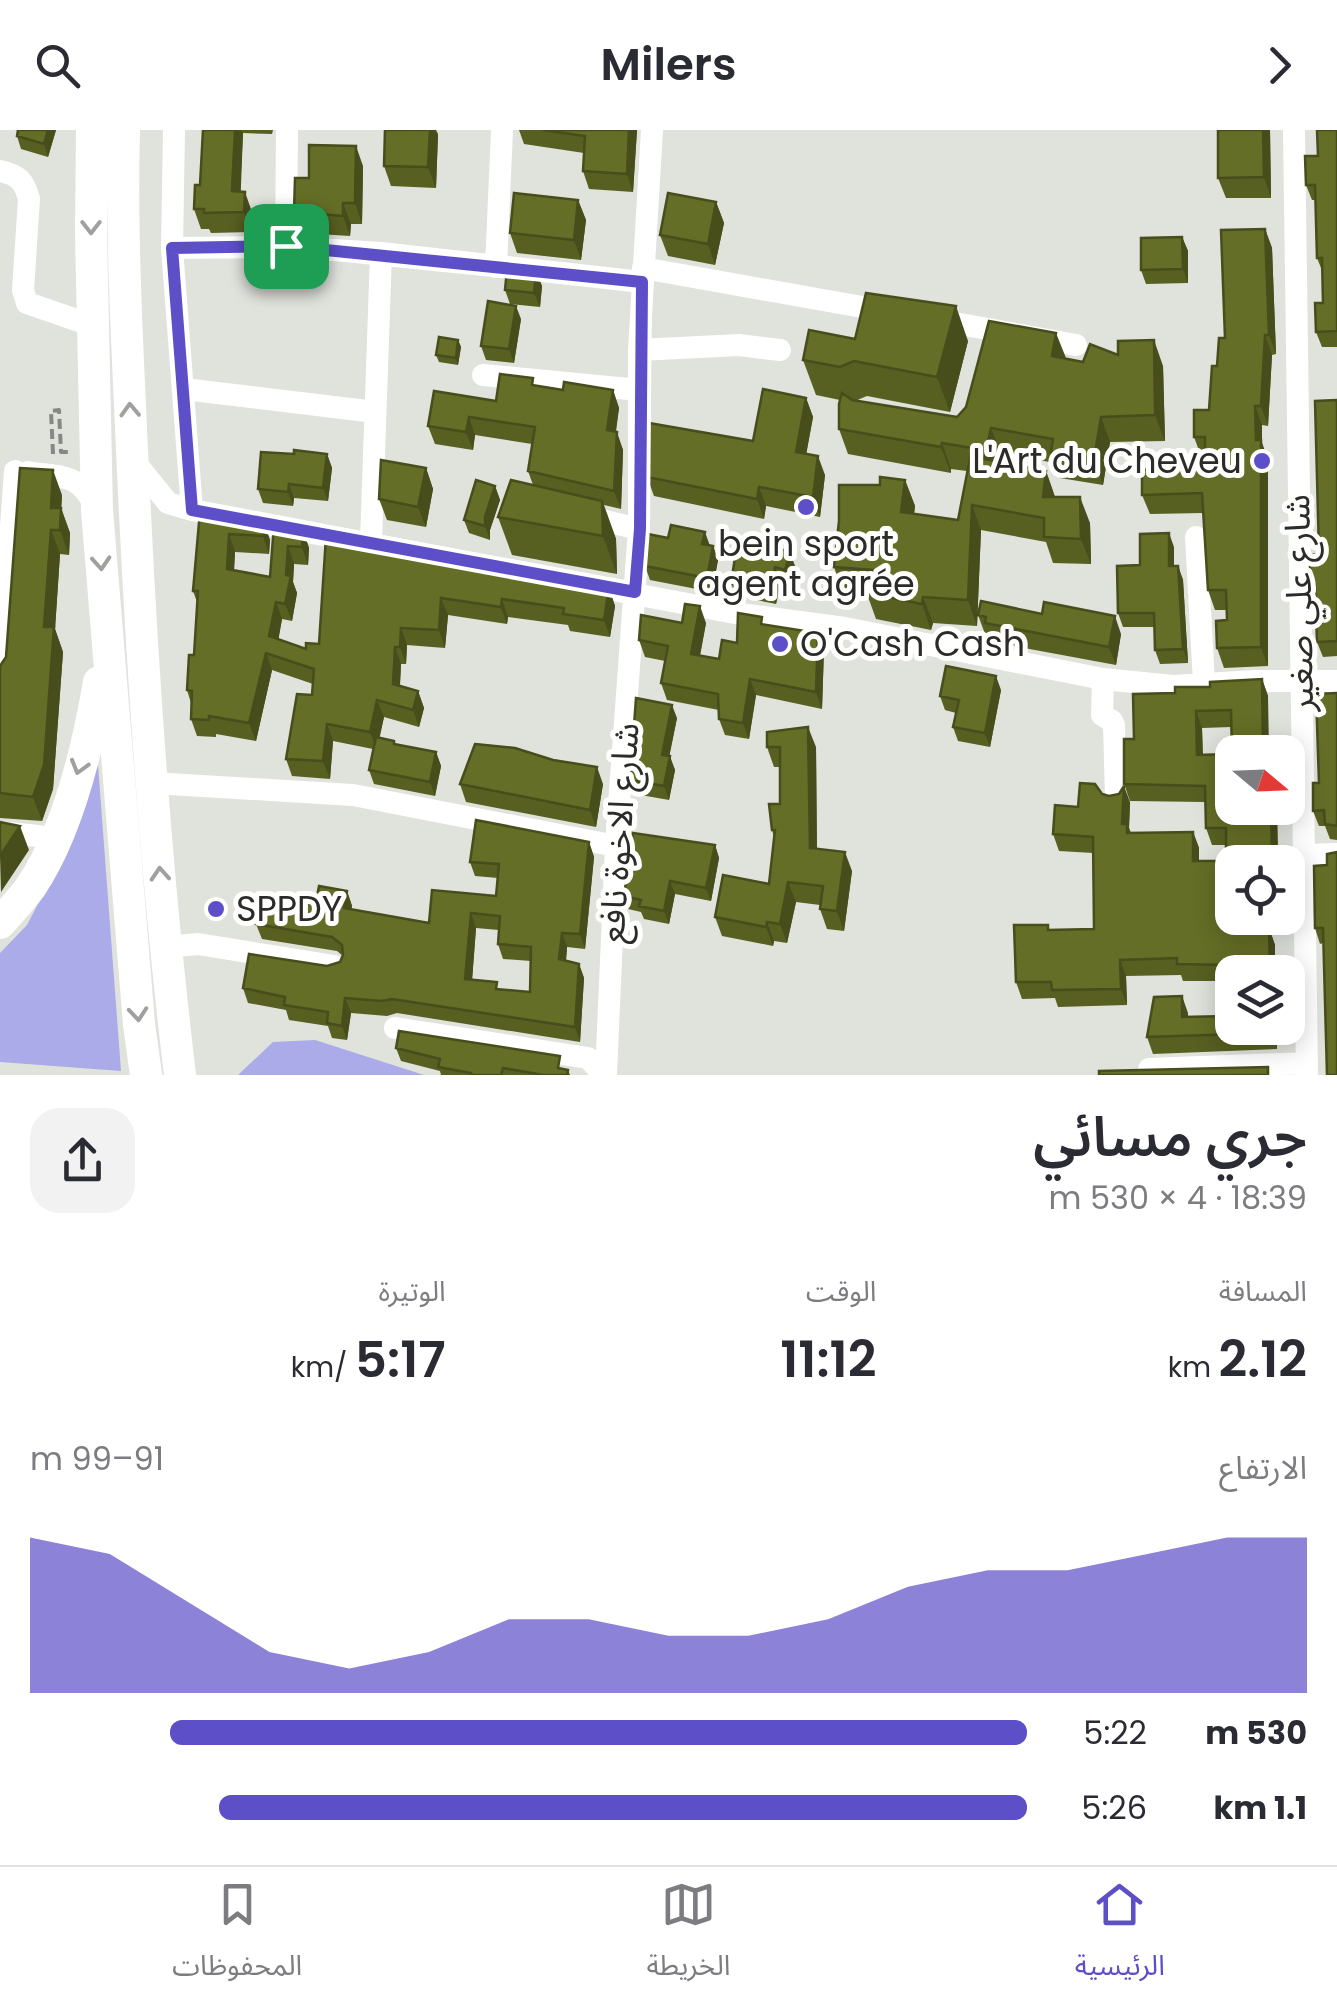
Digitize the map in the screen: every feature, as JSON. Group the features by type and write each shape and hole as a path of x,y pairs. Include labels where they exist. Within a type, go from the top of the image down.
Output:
{"highway":[{"path":"92,130 98,510 137,1005 146,1075"},
{"path":"124,130 139,611 180,1075"},
{"path":"0,923 31,887 56,838 93,718 107,638"}],"street":[{"path":"174,130 172,248 192,510"},
{"path":"286,246 287,130"},
{"path":"496,267 502,130"},
{"name":"شارع الاخوة نافع","path":"605,1075 616,846 640,529 639,350 652,130"},
{"name":"شارع علي صغير","path":"1294,130 1302,845"},
{"path":"0,171 16,174 25,184 29,198 23,290 27,303 94,326"},
{"path":"172,248 286,246 496,267 642,275 984,338 1076,345"},
{"path":"371,542 380,254"},
{"path":"639,350 739,345 780,350"},
{"path":"483,375 639,390"},
{"path":"184,389 375,412"},
{"path":"15,471 67,466 78,459 87,447 97,415"},
{"path":"132,458 168,503 192,510 740,614 845,628 1103,679 1174,686 1337,681"},
{"path":"15,471 75,480 83,485 98,510"},
{"path":"0,680 15,471"},
{"path":"552,508 640,529"},
{"path":"139,611 146,536 161,513 192,510"},
{"path":"1196,537 1204,683"},
{"path":"1103,679 1102,714 1114,726 1116,798"},
{"path":"153,783 353,795 616,846"},
{"path":"0,832 56,838"},
{"path":"1305,854 1337,854"},
{"name":"شارع علي صغير","path":"1304,935 1307,1069"},
{"path":"166,947 198,944 334,966"},
{"path":"396,1028 588,1058 605,1075"},
{"path":"1149,1070 1307,1069"}],"shaded area":[{"path":"98,765 121,1071 0,1062 0,953 27,925 52,877"},
{"path":"315,1040 424,1075 238,1075 273,1042"}],"building":[{"path":"18,130 48,130 44,144 17,136"},
{"path":"203,130 235,130 232,191 245,192 244,212 204,213 204,209 194,209 195,185 200,185"},
{"path":"385,130 430,130 428,167 384,166"},
{"path":"543,130 629,130 627,174 583,171 585,136"},
{"path":"1218,130 1263,130 1264,177 1218,178"},
{"path":"1317,130 1337,130 1337,331 1316,332 1315,303 1323,303 1322,258 1317,258 1315,185 1306,185 1305,156 1318,156"},
{"path":"309,145 356,146 355,203 343,203 343,216 294,212 295,178 309,178"},
{"path":"514,193 578,200 574,240 510,233"},
{"path":"668,193 716,202 708,244 660,235"},
{"path":"1265,229 1269,335 1265,335 1261,406 1255,406 1256,440 1261,440 1261,647 1217,648 1216,621 1227,620 1226,590 1208,590 1202,493 1142,495 1142,470 1205,468 1205,437 1194,437 1194,410 1209,410 1212,366 1217,366 1219,338 1225,338 1221,230"},
{"path":"1182,237 1183,269 1141,270 1141,238"},
{"path":"507,269 536,272 534,293 505,290"},
{"path":"866,293 956,306 937,377 854,361 840,367 803,360 809,330 855,339"},
{"path":"488,301 516,306 509,349 481,346"},
{"path":"989,321 1056,333 1052,356 1083,362 1090,344 1118,355 1118,341 1154,340 1155,415 1101,417 1094,459 1051,452 1053,439 991,428 984,459 1046,471 1043,497 1080,497 1081,539 1044,537 1044,518 972,505 968,600 923,597 922,604 867,593 872,570 834,567 839,485 880,485 880,477 905,480 901,512 958,520 972,448 942,443 941,447 839,429 842,393 852,400 957,417 966,407"},
{"path":"439,337 458,340 456,358 436,355"},
{"path":"500,374 533,378 532,385 563,390 564,382 613,390 607,430 617,432 614,491 528,471 535,427 469,417 466,432 428,426 434,391 496,401"},
{"path":"763,389 806,398 796,452 818,456 813,497 759,487 757,499 647,477 649,423 753,441"},
{"path":"1337,400 1337,641 1317,642 1315,585 1310,585 1310,555 1319,554 1315,401"},
{"path":"294,450 327,454 323,488 289,484 288,492 258,489 261,452 294,454"},
{"path":"381,460 426,468 418,507 379,499"},
{"path":"20,468 53,470 51,508 61,508 60,530 51,530 44,627 54,627 44,765 33,797 0,793 0,666 6,657"},
{"path":"476,480 495,486 485,526 464,520"},
{"path":"511,480 602,501 603,536 498,517"},
{"path":"200,511 264,523 263,536 229,534 227,569 270,577 274,525 303,530 302,547 288,546 286,575 291,576 285,604 276,602 269,636 306,649 306,643 319,644 326,537 609,588 604,620 563,614 564,608 502,599 501,607 441,598 439,630 401,628 400,647 395,647 393,684 418,691 413,710 377,700 370,732 327,724 323,761 286,759 297,694 312,695 314,669 266,653 249,723 209,716 209,720 191,719 192,691 187,690 189,655 194,655 198,591 193,591"},
{"path":"671,525 705,532 702,544 713,546 707,578 645,566 648,534 668,538"},
{"path":"1169,533 1169,566 1178,566 1183,649 1155,650 1154,613 1118,613 1117,566 1140,565 1140,534"},
{"path":"753,541 790,552 785,570 775,567 771,590 731,583 736,551 750,554"},
{"path":"981,601 1042,614 1044,602 1115,616 1109,647 985,623 986,617 978,615"},
{"path":"685,604 700,606 691,654 719,659 722,640 737,643 738,613 762,617 761,624 818,633 816,692 750,679 743,723 719,719 718,694 661,683 668,646 639,640 641,615 682,623"},
{"path":"946,666 996,676 985,733 953,727 959,700 940,696"},
{"path":"1262,679 1263,735 1232,735 1231,710 1196,711 1197,755 1215,754 1215,825 1271,825 1272,845 1226,845 1226,828 1206,828 1205,786 1124,784 1124,739 1134,739 1133,694 1175,693 1175,687 1210,687 1210,682"},
{"path":"1337,693 1337,826 1325,824 1324,810 1313,811 1313,783 1319,783 1316,694"},
{"path":"636,698 672,705 662,755 670,756 664,786 630,780 638,727 634,726"},
{"path":"808,727 810,848 845,852 837,911 820,909 823,886 788,882 780,924 767,922 766,927 715,917 723,875 769,884 775,830 769,804 780,804 780,747 767,747 767,732"},
{"path":"376,737 436,752 430,782 369,770"},
{"path":"475,744 515,748 553,760 597,767 590,810 460,784"},
{"path":"1080,783 1095,784 1102,794 1109,796 1119,794 1124,786 1122,824 1127,824 1127,833 1193,832 1193,861 1215,861 1215,935 1269,935 1270,955 1215,955 1215,965 1177,964 1177,958 1120,960 1121,989 1052,990 1051,982 1016,982 1014,925 1048,925 1048,930 1094,929 1093,837 1053,834 1055,805 1078,807"},
{"path":"476,820 589,842 580,934 562,933 559,959 579,964 575,1027 392,999 345,998 342,1026 327,1023 328,1012 284,1005 285,997 243,988 249,954 327,966 340,962 343,955 342,945 332,937 256,924 262,893 316,902 319,886 347,891 344,908 429,923 432,890 496,896 499,864 470,862","holes":["471,913 500,916 498,944 531,947 530,992 496,989 497,982 465,979"]},
{"path":"0,822 20,826 0,856"},
{"path":"633,833 715,845 706,888 670,881 664,911 639,906 641,900 624,896"},
{"path":"1337,852 1337,1075 1327,1075 1323,928 1315,928 1314,866 1327,865 1327,854"},
{"path":"1182,996 1182,1017 1215,1016 1215,1035 1147,1037 1154,997"},
{"path":"399,1031 560,1056 558,1068 568,1070 567,1075 503,1068 501,1075 471,1075 438,1067 440,1059 396,1048"},
{"path":"1268,1067 1268,1075 1099,1075 1099,1071"}],"place":[{"name":"L'Art du Cheveu","path":"1262,461"},
{"name":"bein sport agent agrée","path":"806,507"},
{"name":"O'Cash Cash","path":"780,644"},
{"name":"SPPDY","path":"216,909"}],"route":[{"path":"286,246 642,282 640,529 635,592 192,510 172,248 286,246"}]}
